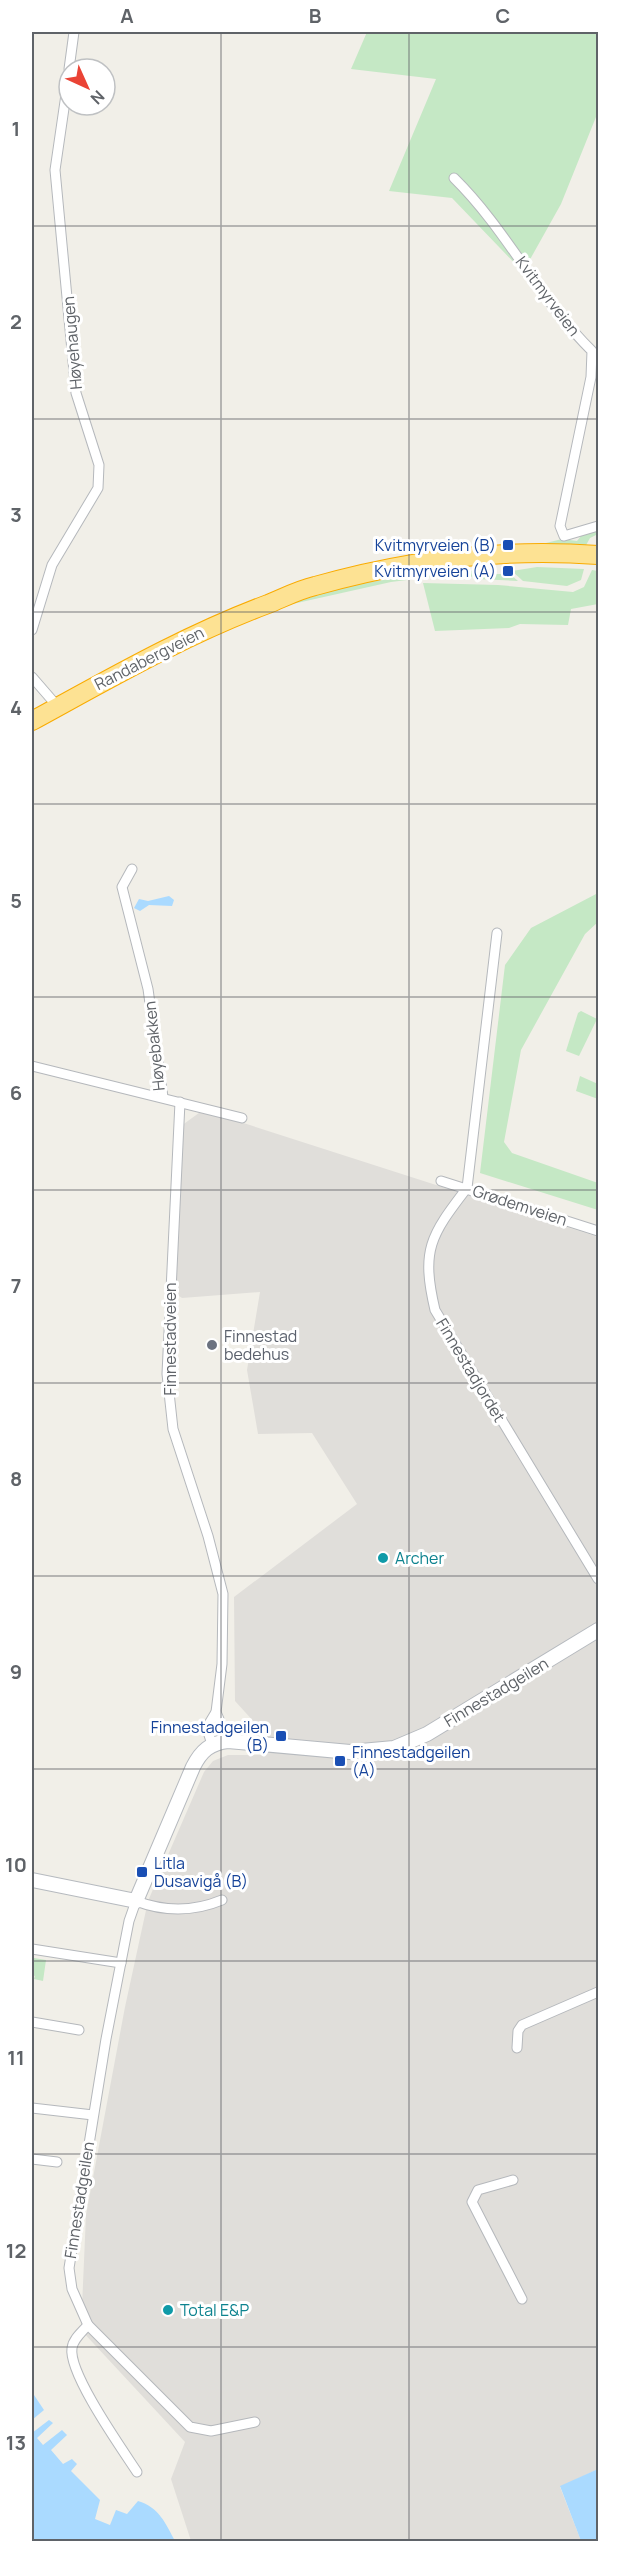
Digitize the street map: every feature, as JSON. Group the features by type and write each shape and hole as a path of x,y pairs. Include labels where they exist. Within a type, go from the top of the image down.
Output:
{"highway":[{"name":"Randabergveien","path":"32,721 169,646 315,586 476,555 533,551 598,555"},
{"name":"Randabergveien","path":"271,603 389,576 446,568 531,564 598,566"}],"main road":[{"name":"Finnestadgeilen","path":"212,1744 228,1741 350,1752 394,1748 427,1734 598,1630"},
{"path":"32,1880 136,1901 192,1767 203,1750 212,1744"}],"street":[{"path":"71,57 74,32"},
{"name":"Høyehaugen","path":"32,630 52,565 98,488 99,465 76,393 55,170 63,117"},
{"name":"Kvitmyrveien","path":"454,178 481,204 565,323 592,351 591,377 560,526 564,536 598,526"},
{"path":"32,676 58,706"},
{"name":"Høyebakken","path":"32,1066 163,1097 148,988 122,886 132,869"},
{"path":"467,1188 497,933"},
{"path":"163,1097 242,1118"},
{"name":"Finnestadveien","path":"180,1102 167,1374 173,1429 208,1536 223,1593 224,1632 216,1712 210,1722 209,1735 212,1744"},
{"name":"Grødemveien","path":"441,1181 598,1231"},
{"name":"Finnestadjordet","path":"467,1188 448,1213 432,1240 427,1274 435,1310 598,1580"},
{"name":"Finnestadveien","path":"216,1712 228,1741"},
{"path":"136,1901 164,1910 178,1910 222,1900"},
{"name":"Finnestadgeilen","path":"136,1901 121,1963 93,2115 69,2268 72,2289 88,2325 190,2427 211,2431 255,2422"},
{"path":"32,1948 121,1963"},
{"path":"517,2048 518,2031 522,2025 598,1992"},
{"path":"32,2022 79,2030"},
{"path":"32,2108 93,2115"},
{"path":"32,2159 57,2162"},
{"path":"513,2180 478,2190 472,2202 522,2299"},
{"path":"88,2325 74,2342 72,2357 97,2412 137,2472"}],"shaded area":[{"path":"203,1110 598,1237 598,2469 560,2487 581,2541 191,2541 171,2479 185,2442 81,2330 86,2215 125,2007 148,1901 204,1772 213,1761 228,1755 262,1755 271,1732 255,1723 235,1701 234,1597 357,1504 312,1433 258,1434 247,1370 260,1292 182,1298 176,1294 181,1126"}],"green space":[{"path":"367,32 598,32 598,112 561,204 523,272 452,198 389,191 436,79 351,69"},
{"path":"598,528 598,534 590,538 585,547 538,545 562,539 577,541 581,536"},
{"path":"537,567 584,569 581,580 567,586 523,581 512,571"},
{"path":"457,569 481,572 469,578 431,577 391,582 279,607 350,585"},
{"path":"592,570 598,571 598,604 571,609 568,625 520,624 509,628 435,631 423,583 498,585 573,592 584,587"},
{"path":"489,574 510,574 518,581 478,579"},
{"path":"598,893 598,922 585,934 521,1050 504,1142 512,1153 598,1183 598,1210 480,1173 505,965 531,928"},
{"path":"581,1011 597,1019 579,1056 566,1051 578,1013"},
{"path":"580,1076 598,1084 598,1099 576,1091"},
{"path":"34,1958 46,1960 43,1981 34,1979 35,1976 32,1975"}],"water":[{"path":"169,896 174,900 172,906 149,905 140,911 134,908 139,899 148,901"},
{"path":"32,2392 44,2410 32,2420"},
{"path":"49,2420 53,2423 37,2438 43,2445 62,2430 67,2435 51,2450 63,2464 72,2459 77,2464 71,2471 100,2500 95,2519 110,2525 116,2510 127,2514 138,2501 157,2512 175,2541 32,2541 32,2433"},
{"path":"598,2469 598,2541 581,2541 560,2486"}],"place":[{"name":"Kvitmyrveien (B)","path":"508,545"},
{"name":"Kvitmyrveien (A)","path":"508,571"},
{"name":"Finnestad bedehus","path":"212,1345"},
{"name":"Archer","path":"383,1558"},
{"name":"Finnestadgeilen (B)","path":"281,1736"},
{"name":"Finnestadgeilen (A)","path":"340,1761"},
{"name":"Litla Dusavigå (B)","path":"142,1872"},
{"name":"Total E&P","path":"168,2310"}]}
